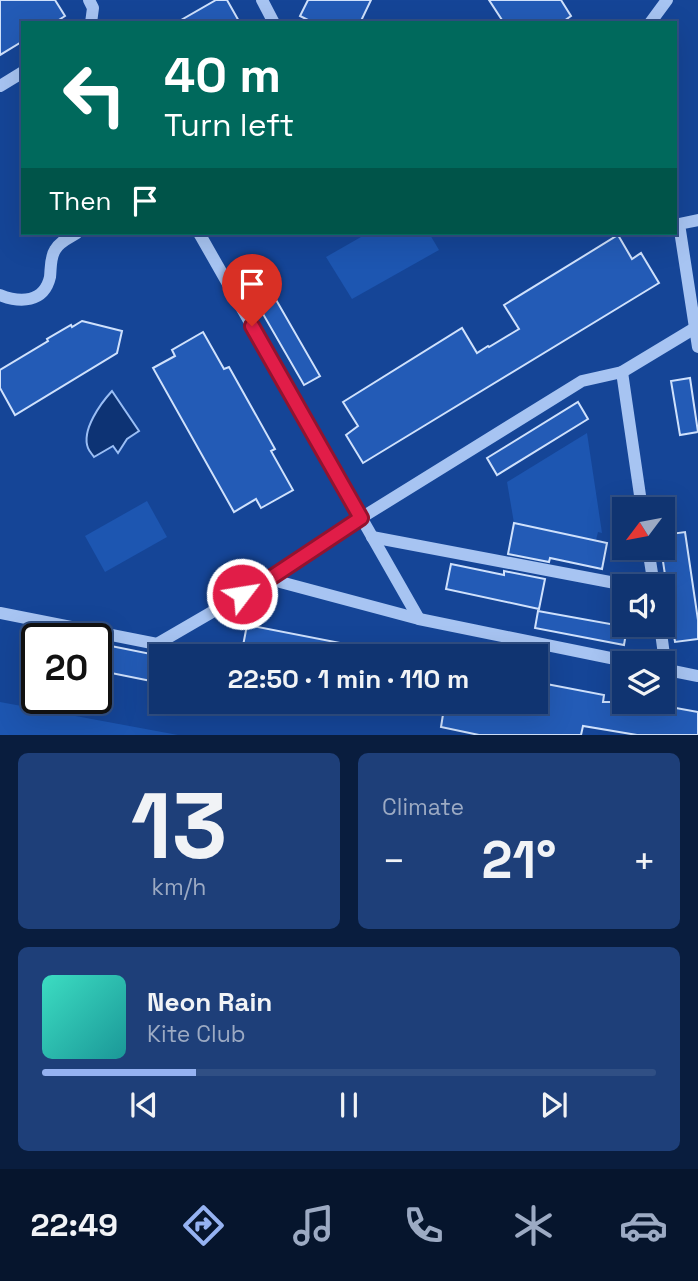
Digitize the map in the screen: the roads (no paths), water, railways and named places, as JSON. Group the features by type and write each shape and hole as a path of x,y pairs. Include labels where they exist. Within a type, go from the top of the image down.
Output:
{"lane":[{"path":"89,0 93,8 92,21"},
{"path":"262,0 273,21"},
{"path":"651,21 667,0"},
{"path":"0,86 21,73"},
{"path":"698,220 679,225 698,347"},
{"path":"0,295 12,300 27,301 41,293 49,282 51,257 56,246 74,235"},
{"path":"200,235 419,619"},
{"path":"0,613 157,644 269,579 361,518 582,381 622,372 695,328"},
{"path":"622,372 640,497"},
{"path":"372,537 612,582"},
{"path":"269,579 419,619 612,658"},
{"path":"675,671 698,676"}]}
